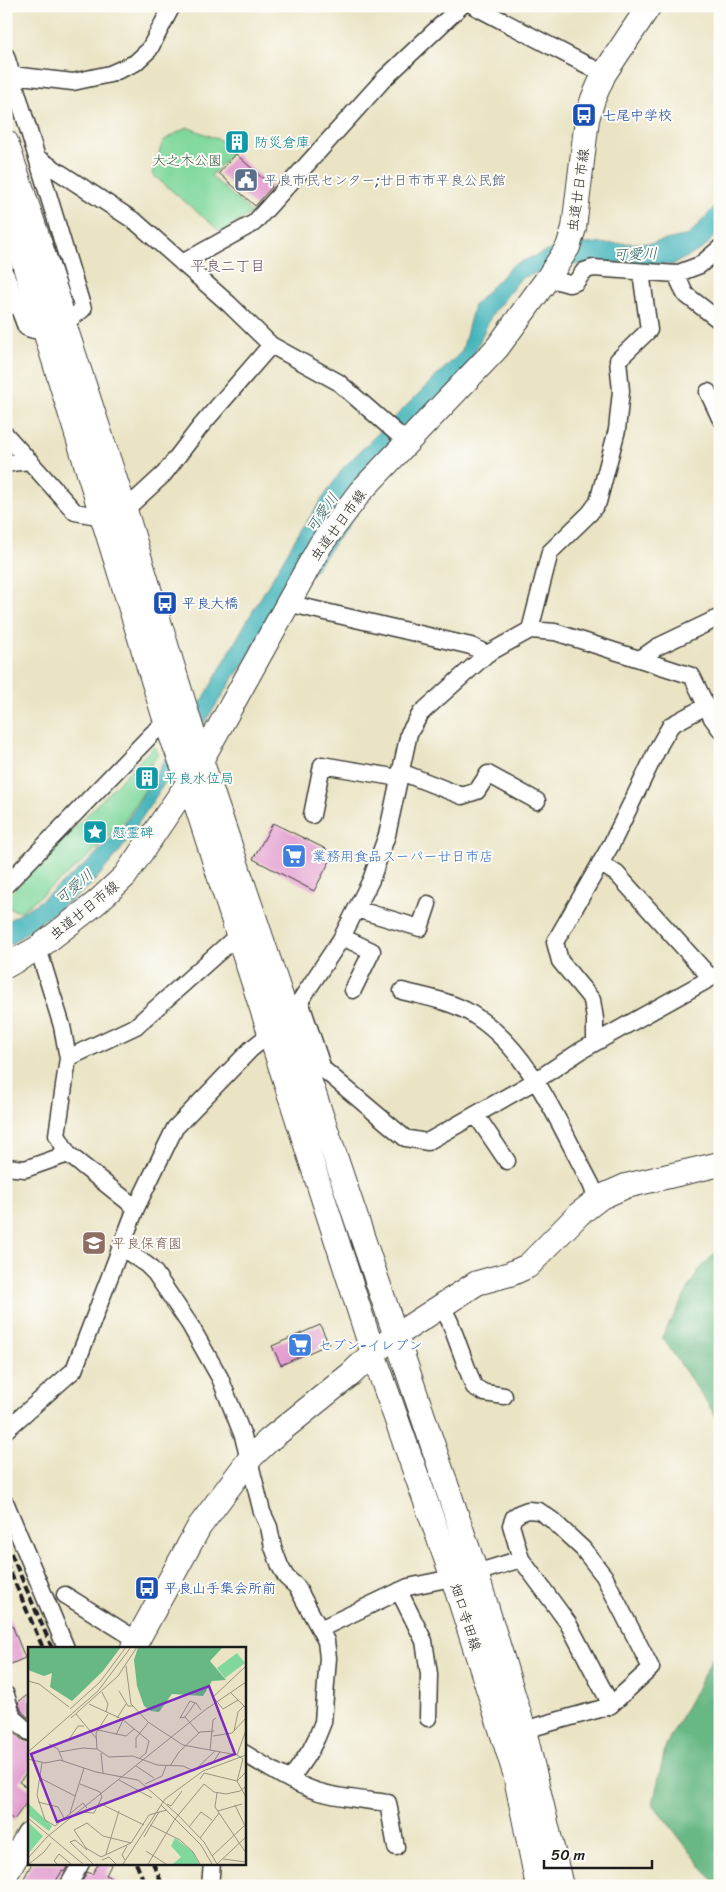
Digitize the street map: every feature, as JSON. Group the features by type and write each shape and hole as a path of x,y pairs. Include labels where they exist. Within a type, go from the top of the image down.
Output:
{"street":[{"path":"6,275 26,327 33,330 55,327 83,310 9,68 74,82 119,70 135,63 149,50 172,6"},
{"path":"182,263 254,223 383,80 461,6"},
{"path":"474,6 604,74"},
{"name":"虫道廿日市線","path":"6,966 38,948 96,904 125,876 320,544 403,440 497,348 550,275 568,247 574,228 587,119 593,98 604,74 649,6"},
{"path":"6,142 58,298 55,327"},
{"path":"38,159 136,222 271,345 338,382 403,440"},
{"path":"6,206 55,327 114,514 185,706 193,763"},
{"path":"550,275 569,284 576,282 584,271 593,268 676,274 700,265 720,248"},
{"path":"530,630 550,552 590,514 598,502 617,430 621,391 618,360 649,330 641,272"},
{"path":"676,274 685,294 720,321"},
{"path":"6,435 75,512 114,514 164,474 200,427 271,345"},
{"path":"708,392 720,418"},
{"path":"6,465 30,461"},
{"path":"114,514 167,724 193,763 293,1006 323,1069 405,1138 427,1142 535,1081 595,1042 715,976 617,874 600,864"},
{"path":"287,603 471,646 487,654"},
{"path":"640,659 658,647 720,617"},
{"path":"6,1430 74,1370 136,1208 175,1128 252,1049 270,1034 293,1006 342,937 371,880 387,835 409,733 422,713 487,654 530,630 555,632 692,676 706,706 720,728"},
{"path":"595,1042 595,1020 592,1000 560,961 555,942 612,843 671,725 706,706"},
{"path":"6,885 152,734 167,724"},
{"name":"畑口寺田線","path":"193,763 238,936 373,1354 453,1578 516,1772 538,1886"},
{"path":"312,815 322,765 400,775 462,796 477,791 488,774 537,801"},
{"path":"356,909 420,934 428,904"},
{"path":"68,1058 136,1026 238,936"},
{"path":"342,937 372,951 353,990"},
{"path":"38,948 62,1026 68,1058 57,1135 68,1154 136,1208"},
{"path":"402,992 449,1004 471,1013 500,1034 524,1063 535,1081 591,1184 597,1199"},
{"path":"293,1006 395,1336 476,1572 524,1730 561,1886"},
{"path":"476,1115 508,1161"},
{"path":"6,1167 25,1169 68,1154"},
{"path":"64,1595 135,1644 199,1527 249,1460 265,1444 373,1354 395,1336 477,1283 510,1274 528,1266 579,1214 597,1199 613,1190 720,1164"},
{"path":"122,1248 147,1264 155,1272 195,1333 225,1386 243,1436 262,1512 269,1527 273,1547 280,1566 286,1577 297,1587 326,1641 328,1658 322,1722 310,1751 290,1780"},
{"path":"442,1306 448,1317 474,1387 485,1393 504,1396"},
{"path":"6,1504 66,1647"},
{"path":"524,1730 611,1705 651,1668 604,1576 583,1549 552,1520 539,1511 528,1510 514,1518 511,1525 521,1559 568,1623 611,1705"},
{"path":"320,1629 415,1585 453,1578 521,1559"},
{"path":"399,1591 424,1641 429,1674 428,1718"},
{"path":"6,1695 13,1718 28,1731"},
{"path":"245,1755 290,1780 317,1791 342,1797 388,1803 396,1847"},
{"path":"6,1874 28,1836"},
{"path":"68,1886 80,1864"},
{"path":"210,1886 212,1864"}],"green space":[{"name":"大之木公園","path":"187,127 225,142 235,149 211,176 252,213 221,232 152,174 163,141"},
{"path":"154,746 158,754 140,781 146,788 123,823 79,865 20,912 6,907 6,898"},
{"path":"720,1248 720,1422 662,1337 698,1271"},
{"path":"720,1645 720,1886 717,1886 653,1804 666,1745"}],"water":[{"name":"可愛川","path":"720,201 720,230 704,248 672,265 623,262 573,265 550,269 521,278 491,316 470,363 235,676 120,851 91,885 6,948 6,922 40,901 87,863 124,825 205,696 297,536 344,467 462,351 474,305 513,265 564,244 651,243 689,235"}],"building":[{"name":"平良市民センター;廿日市市平良公民館","path":"236,154 272,187 255,206 219,173"},
{"name":"業務用食品スーパー廿日市店","path":"273,823 334,853 314,891 253,859"},
{"name":"セブン-イレブン","path":"320,1325 329,1344 281,1365 272,1346"},
{"path":"7,1612 25,1658 11,1664 6,1651"},
{"path":"28,1695 28,1717 22,1712 18,1702"},
{"path":"9,1728 22,1740 28,1742 28,1771 19,1782 28,1788 28,1800 14,1820 6,1814 6,1808 11,1802 6,1799 6,1732"},
{"path":"31,1864 68,1864 53,1886 23,1886 26,1881 23,1880"},
{"path":"98,1864 112,1864 106,1875 124,1886 86,1886 82,1882 87,1872 92,1874"}],"railway":[{"path":"6,1542 52,1647"},
{"path":"6,1562 43,1647"},
{"path":"136,1864 146,1886"},
{"path":"153,1864 163,1886"}],"place":[{"name":"七尾中学校","path":"584,115"},
{"name":"防災倉庫","path":"237,142"},
{"name":"平良市民センター;廿日市市平良公民館","path":"246,180"},
{"name":"平良大橋","path":"165,603"},
{"name":"平良水位局","path":"147,778"},
{"name":"慰霊碑","path":"95,832"},
{"name":"業務用食品スーパー廿日市店","path":"294,856"},
{"name":"平良保育園","path":"94,1243"},
{"name":"セブン-イレブン","path":"300,1345"},
{"name":"平良山手集会所前","path":"147,1588"}],"district":[{"name":"平良二丁目","path":"228,266"}]}
